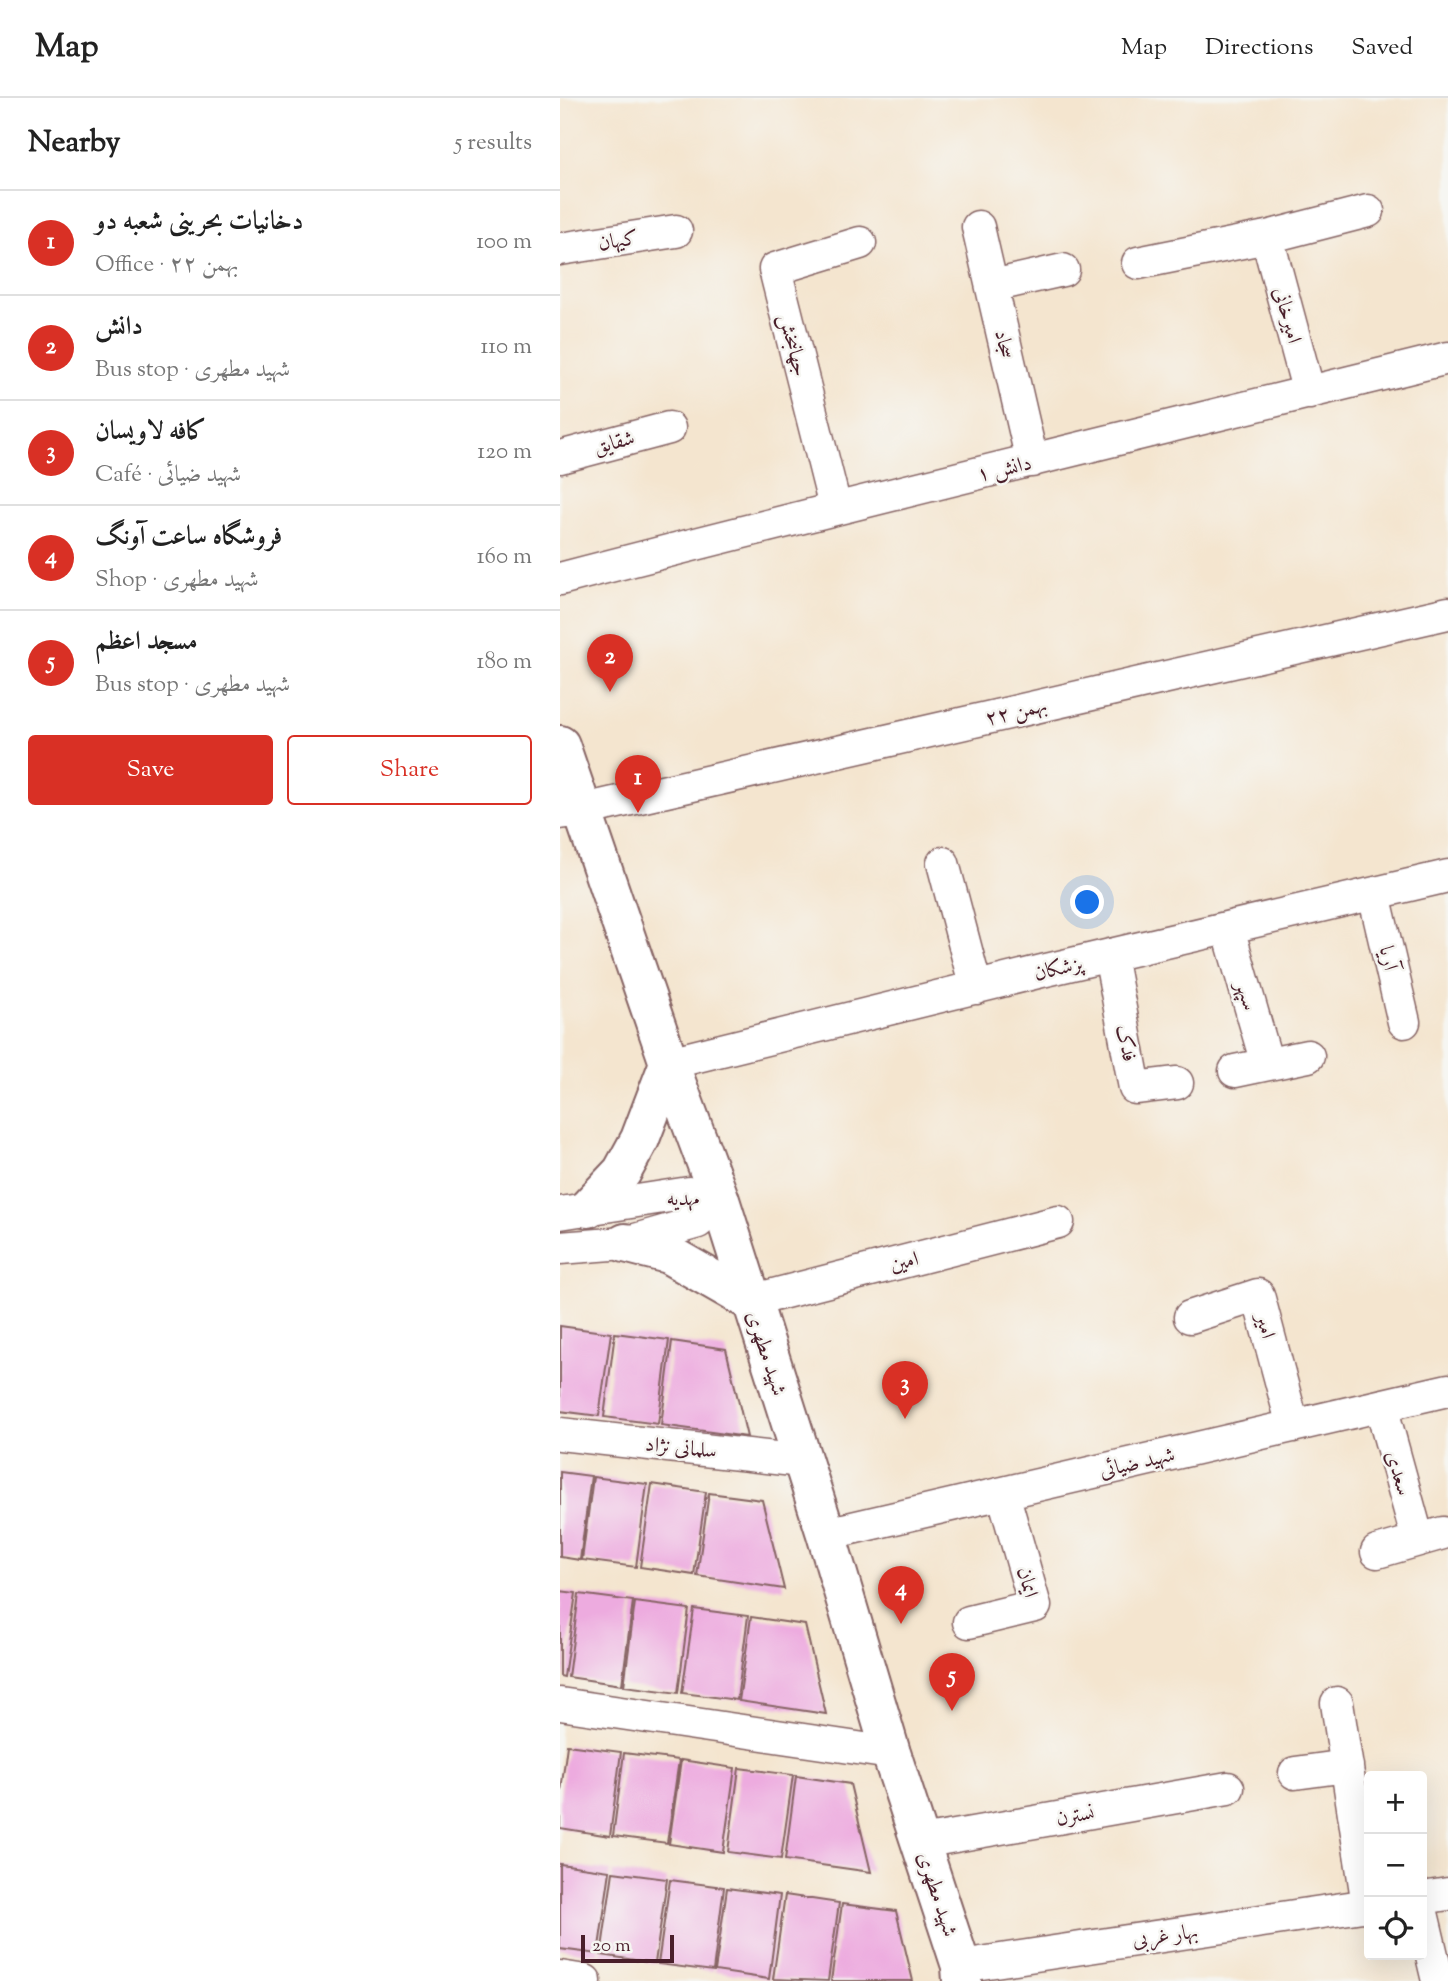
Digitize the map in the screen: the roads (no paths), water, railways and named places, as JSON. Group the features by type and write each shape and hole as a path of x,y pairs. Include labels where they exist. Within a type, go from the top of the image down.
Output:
{"main road":[{"name":"شهید مطهری","path":"560,745 572,811 720,1200 826,1534 891,1753 965,1976"},
{"path":"574,1210 622,1172 640,1139 669,1063"},
{"path":"625,1243 668,1254 750,1301"}],"street":[{"path":"1138,262 1267,237 1368,211"},
{"name":"سجاد","path":"978,227 1032,461"},
{"name":"کیهان","path":"560,250 676,230"},
{"name":"امیرخانی","path":"1267,237 1309,393"},
{"name":"جهانبخش","path":"835,507 775,269 860,243"},
{"path":"992,286 1063,270"},
{"name":"دانش ۱","path":"560,579 835,507 1448,358"},
{"name":"شقایق","path":"560,457 669,428"},
{"name":"۲۲ بهمن","path":"572,811 1448,613"},
{"path":"943,863 976,988"},
{"name":"پزشکان","path":"669,1063 1448,876"},
{"name":"آریا","path":"1374,894 1404,1022"},
{"name":"سپهر","path":"1228,928 1267,1064"},
{"name":"فدک","path":"1110,956 1135,1088 1177,1083"},
{"path":"1235,1071 1308,1056"},
{"name":"مهدیه","path":"574,1210 689,1193 720,1200"},
{"name":"مهدیه","path":"560,1248 625,1243 698,1222 720,1200"},
{"name":"امین","path":"750,1301 1058,1222"},
{"name":"امیر","path":"1190,1317 1258,1296 1293,1426"},
{"name":"شهید ضیائی","path":"826,1534 1448,1390"},
{"name":"سعدی","path":"1377,1552 1430,1537 1381,1406"},
{"name":"سلمانی نژاد","path":"560,1434 802,1461"},
{"name":"ایمان","path":"969,1622 1035,1606 1003,1493"},
{"path":"1337,1703 1368,1897"},
{"path":"560,1704 891,1753"},
{"path":"1295,1773 1347,1766"},
{"name":"نسترن","path":"922,1842 1228,1788"},
{"path":"1427,1897 1448,1894"},
{"name":"بهار غربی","path":"965,1976 1364,1906"},
{"path":"1427,1934 1438,1981"},
{"path":"560,1977 585,1981"}],"place":[{"name":"دانش","path":"610,692"},
{"name":"دخانیات بحرینی شعبه دو","path":"638,813"},
{"name":"کافه لاویسان","path":"905,1419"},
{"name":"فروشگاه ساعت آونگ","path":"901,1624"},
{"name":"مسجد اعظم","path":"952,1711"}]}
